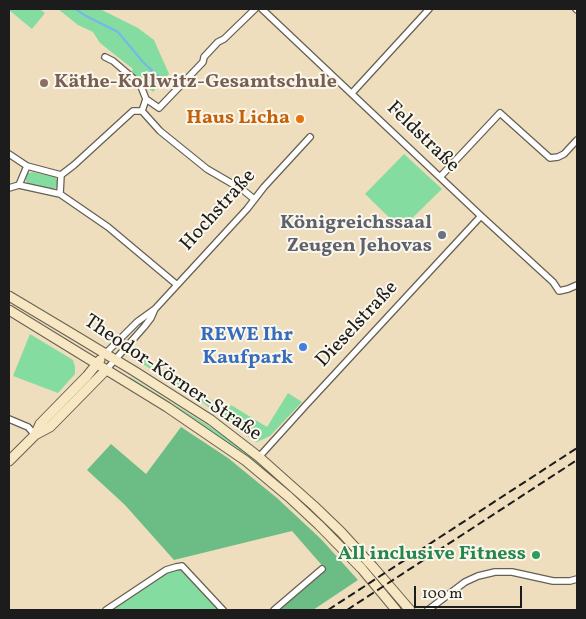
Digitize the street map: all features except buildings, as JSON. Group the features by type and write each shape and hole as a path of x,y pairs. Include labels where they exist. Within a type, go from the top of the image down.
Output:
{"main road":[{"name":"Theodor-Körner-Straße","path":"9,296 115,359 211,420 259,457 341,532 410,610"},
{"name":"Theodor-Körner-Straße","path":"9,310 167,407 246,461 289,496 319,525 362,569 396,610"},
{"name":"Hochstraße","path":"35,435 40,424 87,376 105,354"},
{"name":"Hochstraße","path":"9,461 35,435 50,426 106,370"}],"street":[{"path":"105,58 113,61 140,84 146,99 159,108 203,62 204,57 218,42 224,39 255,9"},
{"name":"Feldstraße","path":"262,9 553,282 559,291 577,285"},
{"path":"352,93 430,9"},
{"path":"142,111 146,99"},
{"path":"60,194 61,175 133,111 142,111 160,131 207,169 243,190 254,199"},
{"path":"440,177 500,114 550,158 564,154 577,140"},
{"name":"Hochstraße","path":"105,354 137,322 155,309 310,138"},
{"path":"9,154 27,166 61,175"},
{"path":"19,185 27,166"},
{"path":"9,188 19,185 60,194 108,227 176,284"},
{"name":"Dieselstraße","path":"259,457 481,216"},
{"name":"Hochstraße","path":"106,370 144,327 155,309"},
{"path":"9,419 28,427 35,435"},
{"path":"106,610 166,570 182,566 223,610"},
{"path":"274,610 322,569"},
{"path":"428,610 465,582 478,576 495,572 512,572 553,581 577,579"},
{"path":"438,610 440,601"}],"green space":[{"path":"9,9 40,9 45,13 32,29"},
{"path":"58,9 100,9 138,28 154,40 169,74 153,92 131,73 133,69 100,43 93,32 78,25"},
{"path":"404,154 442,189 401,229 365,194"},
{"path":"33,172 55,177 58,181 58,186 52,189 28,184 25,179 26,175"},
{"path":"30,334 73,360 75,374 58,393 13,376"},
{"path":"141,357 228,410 231,405 267,427 288,393 302,402 270,436 257,442 199,400 138,361"},
{"path":"130,377 212,428 252,456 293,491 338,534 403,608 401,609 365,567 322,522 250,459 207,429 128,379"},
{"path":"181,427 228,458 277,498 321,539 358,580 313,610 277,610 326,570 292,531 174,560 125,505 87,470 111,444 146,474"},
{"path":"178,565 219,610 106,610"}],"waterway":[{"path":"75,9 118,32 143,62 162,80"}],"railway":[{"path":"328,610 577,448"},
{"path":"347,610 577,460"}],"place":[{"name":"Käthe-Kollwitz-Gesamtschule","path":"44,83"},
{"name":"Haus Licha","path":"300,119"},
{"name":"Königreichssaal Zeugen Jehovas","path":"442,235"},
{"name":"REWE Ihr Kaufpark","path":"303,347"},
{"name":"All inclusive Fitness","path":"536,555"}]}
